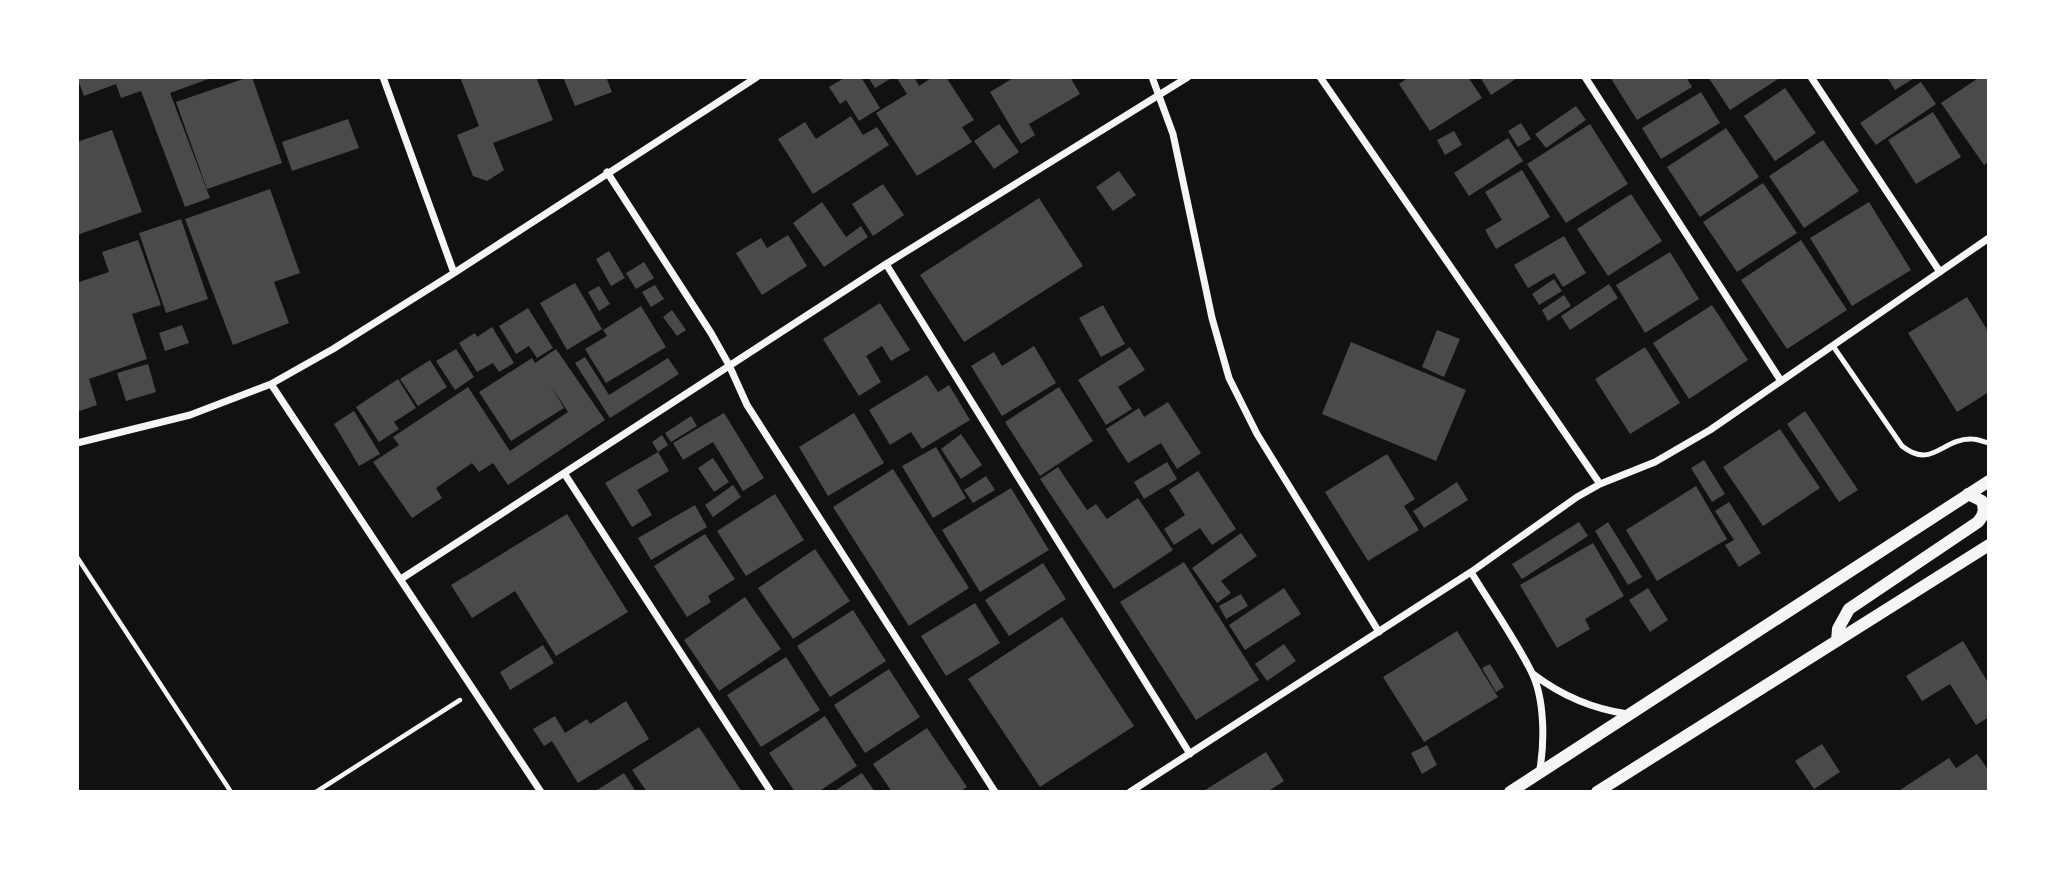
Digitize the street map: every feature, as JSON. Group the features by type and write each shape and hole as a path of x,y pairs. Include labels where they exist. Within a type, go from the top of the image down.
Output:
{"street":[{"path":"383,77 454,273"},
{"path":"77,443 190,415 271,384 333,349 454,273 757,77"},
{"path":"1152,77 1173,134 1214,329 1229,378 1258,434 1379,632"},
{"path":"401,579 886,264 1188,77"},
{"path":"1320,77 1600,484"},
{"path":"1585,77 1781,381"},
{"path":"1811,77 1940,272"},
{"path":"607,172 711,333 747,405 995,792"},
{"path":"1130,792 1471,572 1570,502 1600,484 1655,463 1710,430 1989,238"},
{"path":"886,264 1190,754"},
{"path":"271,384 541,792"},
{"path":"564,473 771,792"},
{"path":"1510,792 1989,481"},
{"path":"1837,641 1838,629 1849,609 1978,522 1983,516 1982,501 1968,494"},
{"path":"1597,792 1989,545"},
{"path":"1471,572 1532,673 1543,733 1539,774"},
{"path":"1532,673 1567,697 1607,711 1628,714"}],"lane":[{"path":"1833,346 1902,446 1912,453 1924,456 1972,439 1989,443"}],"path":[{"path":"77,557 231,792"},
{"path":"316,792 474,690"}],"building":[{"path":"77,77 214,77 170,93 210,198 185,207 141,91 121,98 116,84 84,96"},
{"path":"252,77 282,163 207,189 176,102"},
{"path":"460,77 536,77 553,120 493,143 504,170 487,181 473,176 457,135 479,126"},
{"path":"563,77 606,77 612,92 575,106"},
{"path":"846,77 861,77 880,108 859,121 846,100 840,104 829,87"},
{"path":"868,77 893,77 875,88"},
{"path":"896,77 914,77 919,86 933,77 946,77 974,120 962,127 972,142 917,176 876,113 907,94"},
{"path":"1015,77 1070,77 1080,94 1029,124 1035,135 1021,144 990,92"},
{"path":"1409,77 1468,77 1482,98 1430,131 1399,84"},
{"path":"1480,77 1519,77 1491,95"},
{"path":"1610,77 1686,77 1692,87 1637,120"},
{"path":"1708,77 1781,77 1730,110"},
{"path":"1887,77 1916,77 1895,90"},
{"path":"1980,77 1989,77 1989,162 1984,165 1941,103"},
{"path":"1921,82 1936,104 1876,145 1860,123"},
{"path":"1785,88 1816,133 1775,161 1744,116"},
{"path":"1701,92 1720,123 1661,159 1642,128"},
{"path":"1576,106 1586,120 1546,148 1535,134"},
{"path":"1933,112 1961,157 1916,184 1888,140"},
{"path":"851,116 863,135 877,127 889,145 813,194 778,139 805,122 816,139"},
{"path":"348,119 359,148 292,171 282,142"},
{"path":"1521,123 1531,139 1518,147 1508,131"},
{"path":"999,124 1019,152 994,169 974,141"},
{"path":"1590,124 1628,184 1566,223 1527,164"},
{"path":"1726,128 1759,177 1700,217 1667,167"},
{"path":"112,130 142,212 77,235 77,142"},
{"path":"1454,131 1462,145 1445,155 1437,140"},
{"path":"1508,138 1523,161 1469,196 1454,173"},
{"path":"1823,140 1859,191 1804,228 1769,176"},
{"path":"1522,170 1550,217 1496,249 1485,230 1502,220 1485,192"},
{"path":"1119,171 1136,195 1113,211 1096,187"},
{"path":"1763,183 1797,233 1737,272 1703,222"},
{"path":"883,184 904,215 873,236 852,204"},
{"path":"270,189 300,273 274,282 289,323 233,345 185,219"},
{"path":"1631,194 1662,241 1608,276 1577,229"},
{"path":"1039,198 1083,266 964,342 920,275"},
{"path":"822,202 846,237 861,226 868,237 824,267 793,223"},
{"path":"1869,202 1911,270 1852,306 1810,238"},
{"path":"181,219 208,299 166,313 139,233"},
{"path":"788,235 807,266 762,295 736,253 761,238 767,248"},
{"path":"1564,236 1586,273 1563,287 1554,273 1528,288 1514,265"},
{"path":"138,240 161,305 132,314 147,359 89,379 97,405 77,412 77,277 79,282 109,272 102,252"},
{"path":"1801,240 1847,310 1787,349 1741,280"},
{"path":"609,251 625,278 611,286 596,259"},
{"path":"1670,252 1699,299 1645,333 1616,285"},
{"path":"644,262 654,278 636,289 626,273"},
{"path":"1554,279 1562,291 1539,305 1532,294"},
{"path":"575,283 602,329 567,350 540,303"},
{"path":"1609,284 1618,298 1570,330 1561,316"},
{"path":"655,285 664,299 651,307 642,292"},
{"path":"599,286 610,304 599,311 588,292"},
{"path":"1564,295 1571,306 1548,321 1542,310"},
{"path":"1967,297 1989,333 1989,392 1957,412 1908,333"},
{"path":"880,303 910,350 891,361 882,346 866,356 881,382 859,396 823,339"},
{"path":"1103,305 1125,344 1101,357 1079,318"},
{"path":"1712,305 1748,360 1689,399 1653,343"},
{"path":"641,306 666,347 606,383 585,349 607,336 603,330"},
{"path":"528,308 553,348 537,358 529,346 516,354 499,326"},
{"path":"672,310 686,330 677,336 663,317"},
{"path":"182,325 189,343 165,351 159,333"},
{"path":"492,327 514,363 499,372 493,363 477,372 459,343 475,333 477,337"},
{"path":"1437,330 1460,339 1444,377 1422,367"},
{"path":"1351,342 1466,390 1436,461 1322,414"},
{"path":"1034,346 1056,383 1002,416 971,366 994,352 1002,366"},
{"path":"1130,347 1145,370 1118,387 1132,409 1106,425 1078,380"},
{"path":"1645,347 1680,403 1630,434 1595,379"},
{"path":"456,349 474,377 455,390 436,361"},
{"path":"556,349 605,420 508,485 493,463 479,472 472,463 436,488 442,498 412,518 373,462 399,445 393,437 468,387 510,451 568,412 550,384 564,408 511,441 479,392 532,358 535,363"},
{"path":"585,357 609,395 668,358 679,374 610,418 575,363"},
{"path":"430,360 447,387 418,406 400,379"},
{"path":"148,364 156,392 126,401 117,373"},
{"path":"927,375 938,392 949,385 970,420 922,449 911,432 890,445 869,410"},
{"path":"398,379 416,408 394,422 399,429 379,442 356,407"},
{"path":"1059,387 1093,441 1040,476 1005,422"},
{"path":"1168,402 1201,453 1177,469 1161,443 1128,463 1106,429 1139,408 1144,417"},
{"path":"354,411 380,454 359,466 334,424"},
{"path":"1805,411 1858,490 1839,502 1787,424"},
{"path":"724,413 764,478 743,491 713,442 683,460 673,443"},
{"path":"854,413 884,463 828,496 799,447"},
{"path":"691,416 697,426 671,442 665,433"},
{"path":"1780,429 1820,488 1763,526 1723,467"},
{"path":"961,434 982,465 961,479 941,449"},
{"path":"662,435 668,445 658,452 652,442"},
{"path":"936,447 966,498 933,518 902,466"},
{"path":"658,452 669,471 637,490 652,515 632,527 605,483"},
{"path":"1387,454 1415,499 1404,506 1419,530 1368,561 1325,492"},
{"path":"713,458 729,482 714,492 698,468"},
{"path":"1704,460 1725,494 1712,502 1691,468"},
{"path":"1167,462 1177,479 1144,499 1134,482"},
{"path":"1058,467 1087,510 1096,504 1107,519 1138,498 1173,550 1114,589 1040,479"},
{"path":"893,469 969,588 909,626 833,507"},
{"path":"1198,471 1236,529 1212,545 1200,528 1174,545 1164,529 1185,515 1169,490"},
{"path":"986,476 995,490 973,503 964,490"},
{"path":"1457,482 1468,500 1424,528 1413,511"},
{"path":"733,485 741,497 713,517 705,505"},
{"path":"1696,486 1727,539 1657,581 1626,530"},
{"path":"1011,488 1049,550 980,592 942,530"},
{"path":"775,494 804,540 746,576 717,531"},
{"path":"1729,502 1761,553 1739,567 1725,545 1734,540 1715,511"},
{"path":"695,505 707,527 651,560 638,538"},
{"path":"567,514 628,612 556,656 515,591 472,618 451,585"},
{"path":"1579,522 1588,536 1522,579 1512,564"},
{"path":"1608,522 1642,577 1628,585 1595,531"},
{"path":"1241,533 1257,556 1221,581 1231,593 1217,603 1192,568"},
{"path":"705,534 735,579 708,596 711,602 687,617 654,566"},
{"path":"1593,543 1624,596 1585,619 1590,629 1557,648 1520,585"},
{"path":"815,549 850,601 793,639 758,588"},
{"path":"1184,562 1259,680 1196,720 1120,602"},
{"path":"1043,563 1066,599 1009,636 985,600"},
{"path":"1284,588 1301,614 1245,650 1229,625"},
{"path":"1648,588 1668,620 1650,632 1629,600"},
{"path":"1241,594 1248,606 1226,619 1219,606"},
{"path":"745,597 781,649 719,691 684,640"},
{"path":"975,603 1000,643 946,676 921,636"},
{"path":"853,610 886,661 830,697 797,646"},
{"path":"1062,617 1134,726 1040,787 968,679"},
{"path":"1457,631 1498,697 1424,742 1383,677"},
{"path":"1963,641 1989,684 1989,717 1976,725 1950,684 1922,701 1906,676"},
{"path":"1284,644 1296,661 1267,681 1255,664"},
{"path":"543,645 554,663 510,690 500,672"},
{"path":"786,657 820,710 761,747 727,695"},
{"path":"1490,664 1504,687 1496,692 1482,668"},
{"path":"889,669 920,717 865,753 834,705"},
{"path":"626,701 649,739 578,783 552,741 544,746 533,729 555,716 565,733 587,719 590,724"},
{"path":"825,716 857,766 818,792 795,792 769,753"},
{"path":"699,727 742,792 647,792 632,770"},
{"path":"927,728 967,787 960,792 892,792 873,764"},
{"path":"1822,744 1840,772 1814,789 1795,761"},
{"path":"1427,745 1437,765 1422,774 1411,753"},
{"path":"1266,752 1284,781 1267,792 1202,792"},
{"path":"1977,754 1989,771 1989,792 1897,792 1949,758 1956,768"},
{"path":"624,773 636,792 594,792"},
{"path":"862,773 875,792 833,792"}]}
